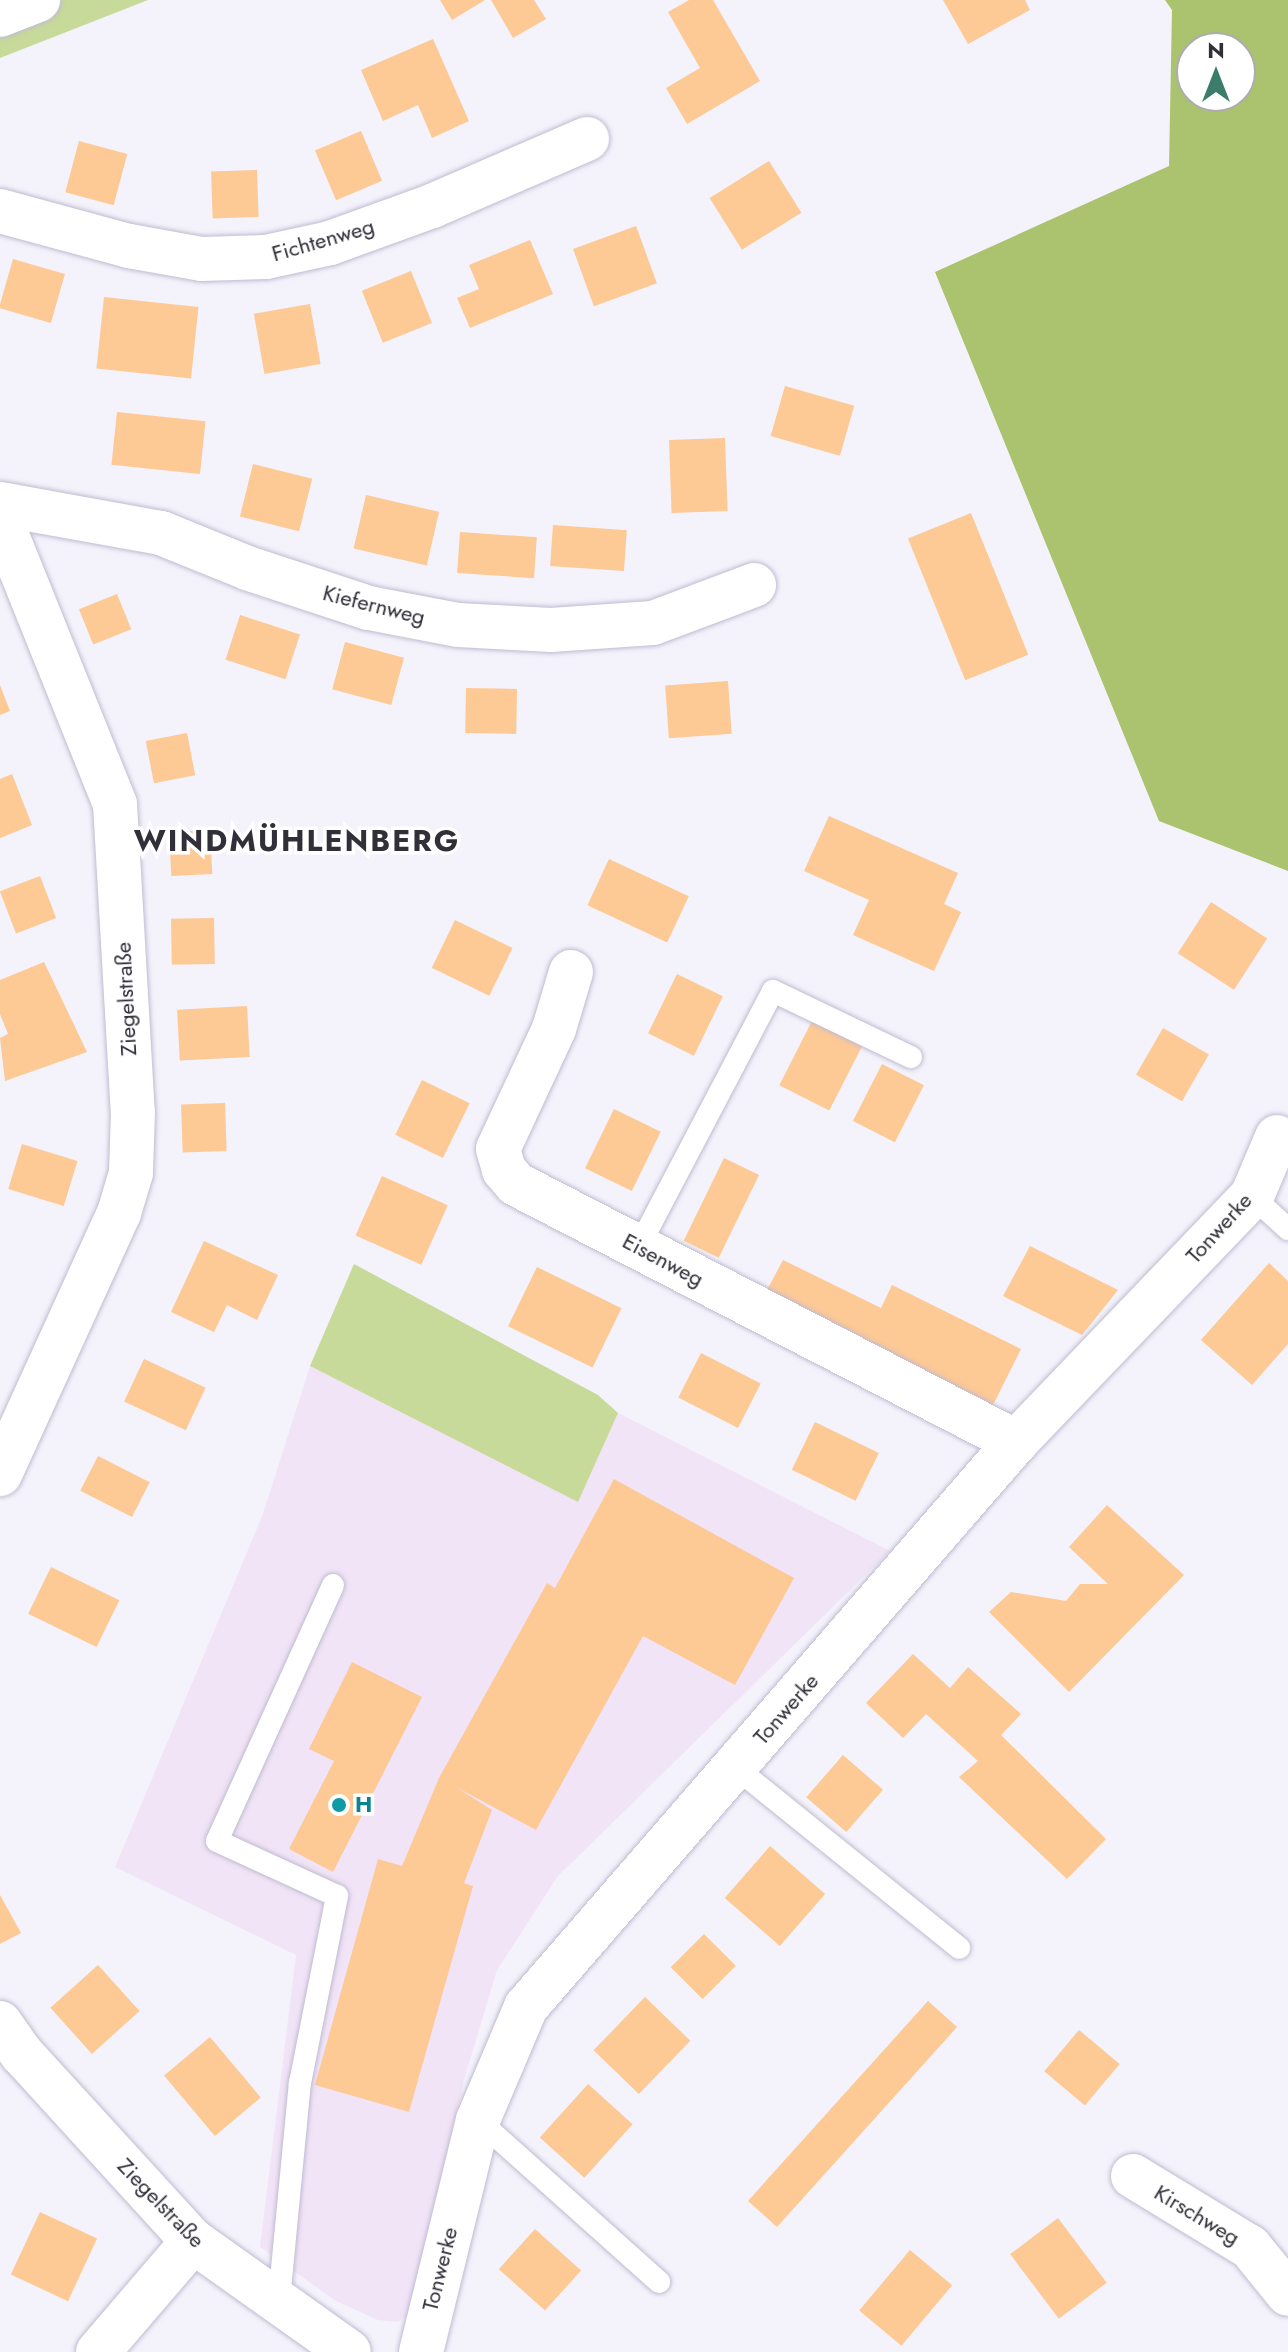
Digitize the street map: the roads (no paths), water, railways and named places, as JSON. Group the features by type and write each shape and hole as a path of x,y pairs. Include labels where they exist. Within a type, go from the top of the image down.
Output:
{"street":[{"path":"0,15 38,0"},
{"name":"Fichtenweg","path":"0,211 129,246 201,259 266,257 330,243 432,206 587,139"},
{"name":"Kiefernweg","path":"0,504 161,533 247,568 369,608 458,625 551,630 653,623 754,585"},
{"name":"Ziegelstraße","path":"0,518 115,804 133,1112 131,1173 119,1213 0,1474"},
{"name":"Eisenweg","path":"571,972 554,1029 498,1149 504,1170 516,1184 1016,1442"},
{"name":"Tonwerke","path":"421,2352 478,2120 526,2007 1016,1442 1252,1196 1277,1137"},
{"name":"Ziegelstraße","path":"0,2023 22,2054 193,2241 349,2352"},
{"name":"Kirschweg","path":"1133,2176 1250,2247 1288,2294"},
{"path":"98,2352 193,2241"}],"lane":[{"path":"638,1248 773,991 911,1057"},
{"path":"1252,1196 1288,1229"},
{"path":"279,2300 300,2083 337,1896 217,1841 333,1585"},
{"path":"735,1767 959,1948"},
{"path":"478,2120 659,2282"}],"place":[{"name":"H","path":"339,1805"}],"district":[{"name":"WINDMÜHLENBERG","path":"297,841"}]}
